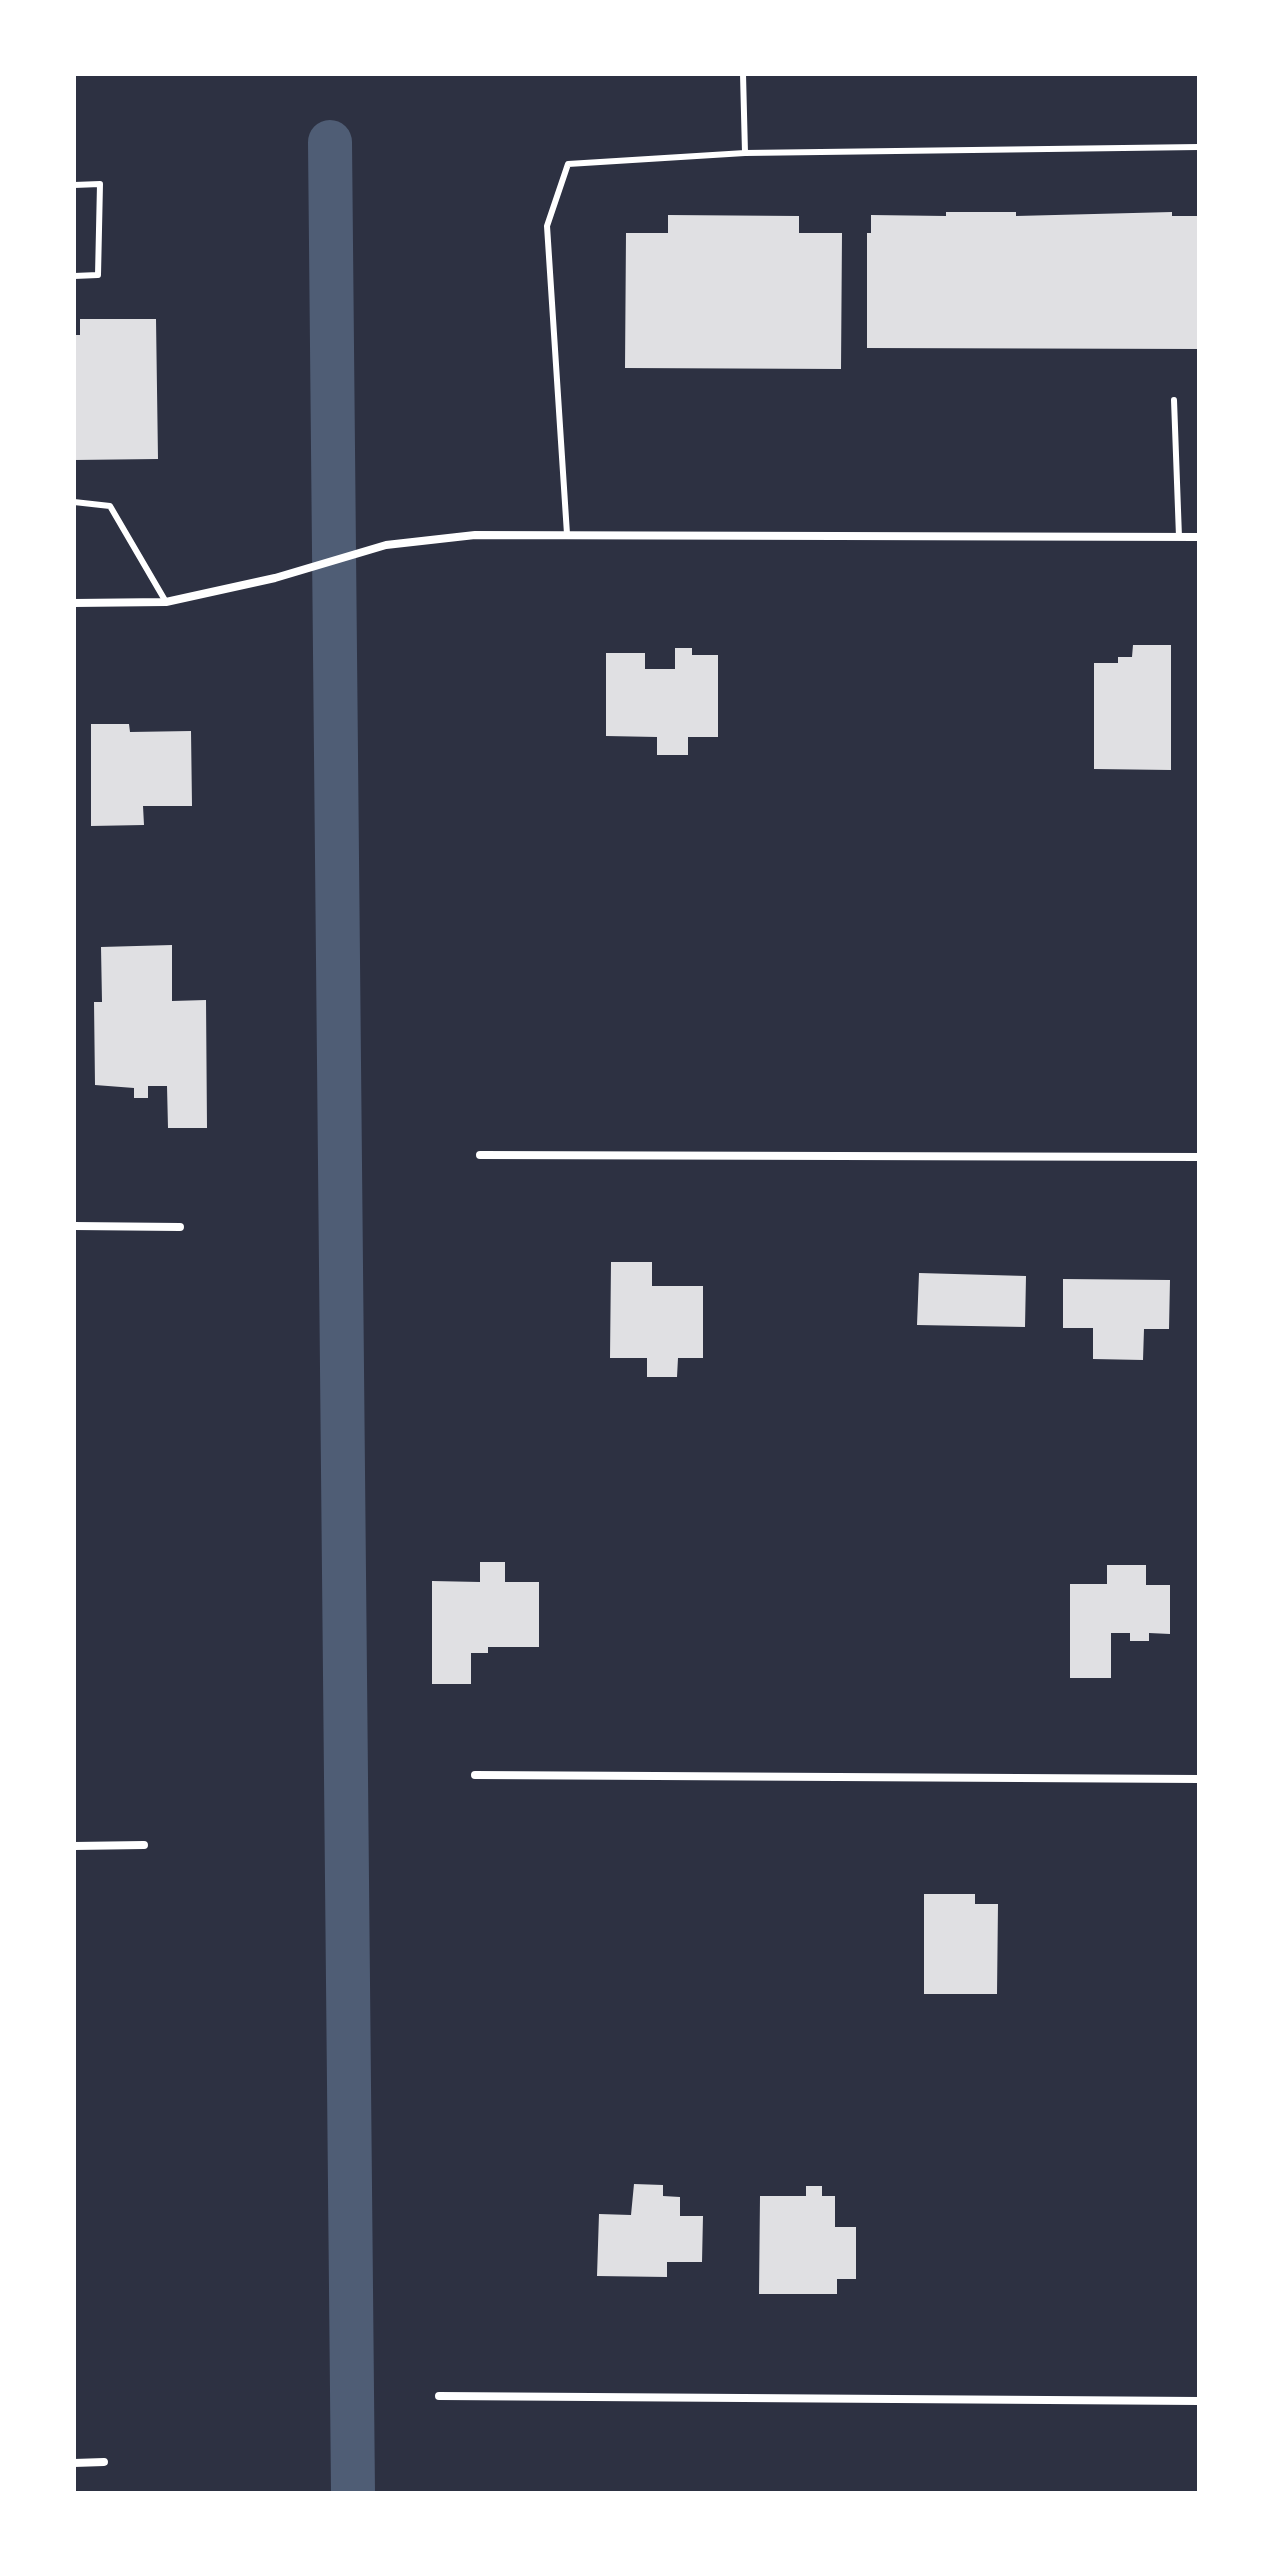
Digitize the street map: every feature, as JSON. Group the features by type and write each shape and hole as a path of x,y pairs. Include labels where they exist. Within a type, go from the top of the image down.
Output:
{"street":[{"path":"74,603 166,602 275,578 386,545 475,535 1199,537"},
{"path":"480,1155 1199,1157"},
{"path":"74,1226 180,1227"},
{"path":"475,1775 1199,1779"},
{"path":"74,1846 144,1845"},
{"path":"439,2396 1199,2401"},
{"path":"74,2463 104,2462"}],"lane":[{"path":"743,74 745,153"},
{"path":"567,534 547,226 568,164 745,153 1199,147"},
{"path":"74,185 100,184 98,275 74,276"},
{"path":"1174,400 1179,537"},
{"path":"74,502 110,506 166,602"}],"building":[{"path":"946,212 1016,212 1016,216 1172,212 1172,216 1199,216 1199,349 867,348 867,233 871,233 871,215 946,216"},
{"path":"668,215 799,216 799,233 842,233 841,369 625,368 626,233 668,233"},
{"path":"80,319 156,319 158,459 74,460 74,335 80,335"},
{"path":"1133,645 1171,645 1171,770 1094,769 1094,663 1118,663 1118,657 1132,657"},
{"path":"675,648 692,648 692,655 718,655 718,737 688,737 688,755 657,755 657,737 606,736 606,653 645,653 645,669 675,669"},
{"path":"91,724 129,724 130,732 191,731 192,806 143,806 144,825 91,826"},
{"path":"172,945 172,1001 206,1000 207,1128 168,1128 167,1086 148,1086 148,1098 134,1098 134,1088 95,1085 94,1002 102,1002 101,947"},
{"path":"611,1262 652,1262 652,1286 703,1286 703,1358 678,1358 677,1377 647,1377 647,1358 610,1358"},
{"path":"919,1273 1026,1276 1025,1327 917,1325"},
{"path":"1063,1279 1170,1280 1169,1329 1144,1329 1143,1360 1093,1359 1093,1328 1063,1328"},
{"path":"480,1562 505,1562 505,1582 539,1582 539,1647 488,1647 488,1653 471,1653 471,1684 432,1684 432,1581 480,1582"},
{"path":"1107,1565 1146,1565 1146,1585 1170,1585 1170,1634 1149,1633 1149,1641 1130,1641 1130,1633 1111,1633 1111,1678 1070,1678 1070,1584 1107,1584"},
{"path":"924,1894 975,1894 975,1904 998,1904 997,1994 924,1994"},
{"path":"634,2184 663,2185 663,2196 680,2197 680,2216 703,2216 702,2262 667,2262 667,2277 597,2276 599,2214 631,2215"},
{"path":"806,2186 822,2186 822,2196 835,2196 835,2227 856,2227 856,2279 837,2279 837,2294 759,2294 760,2196 806,2196"}],"waterway":[{"path":"330,142 353,2493"}]}
